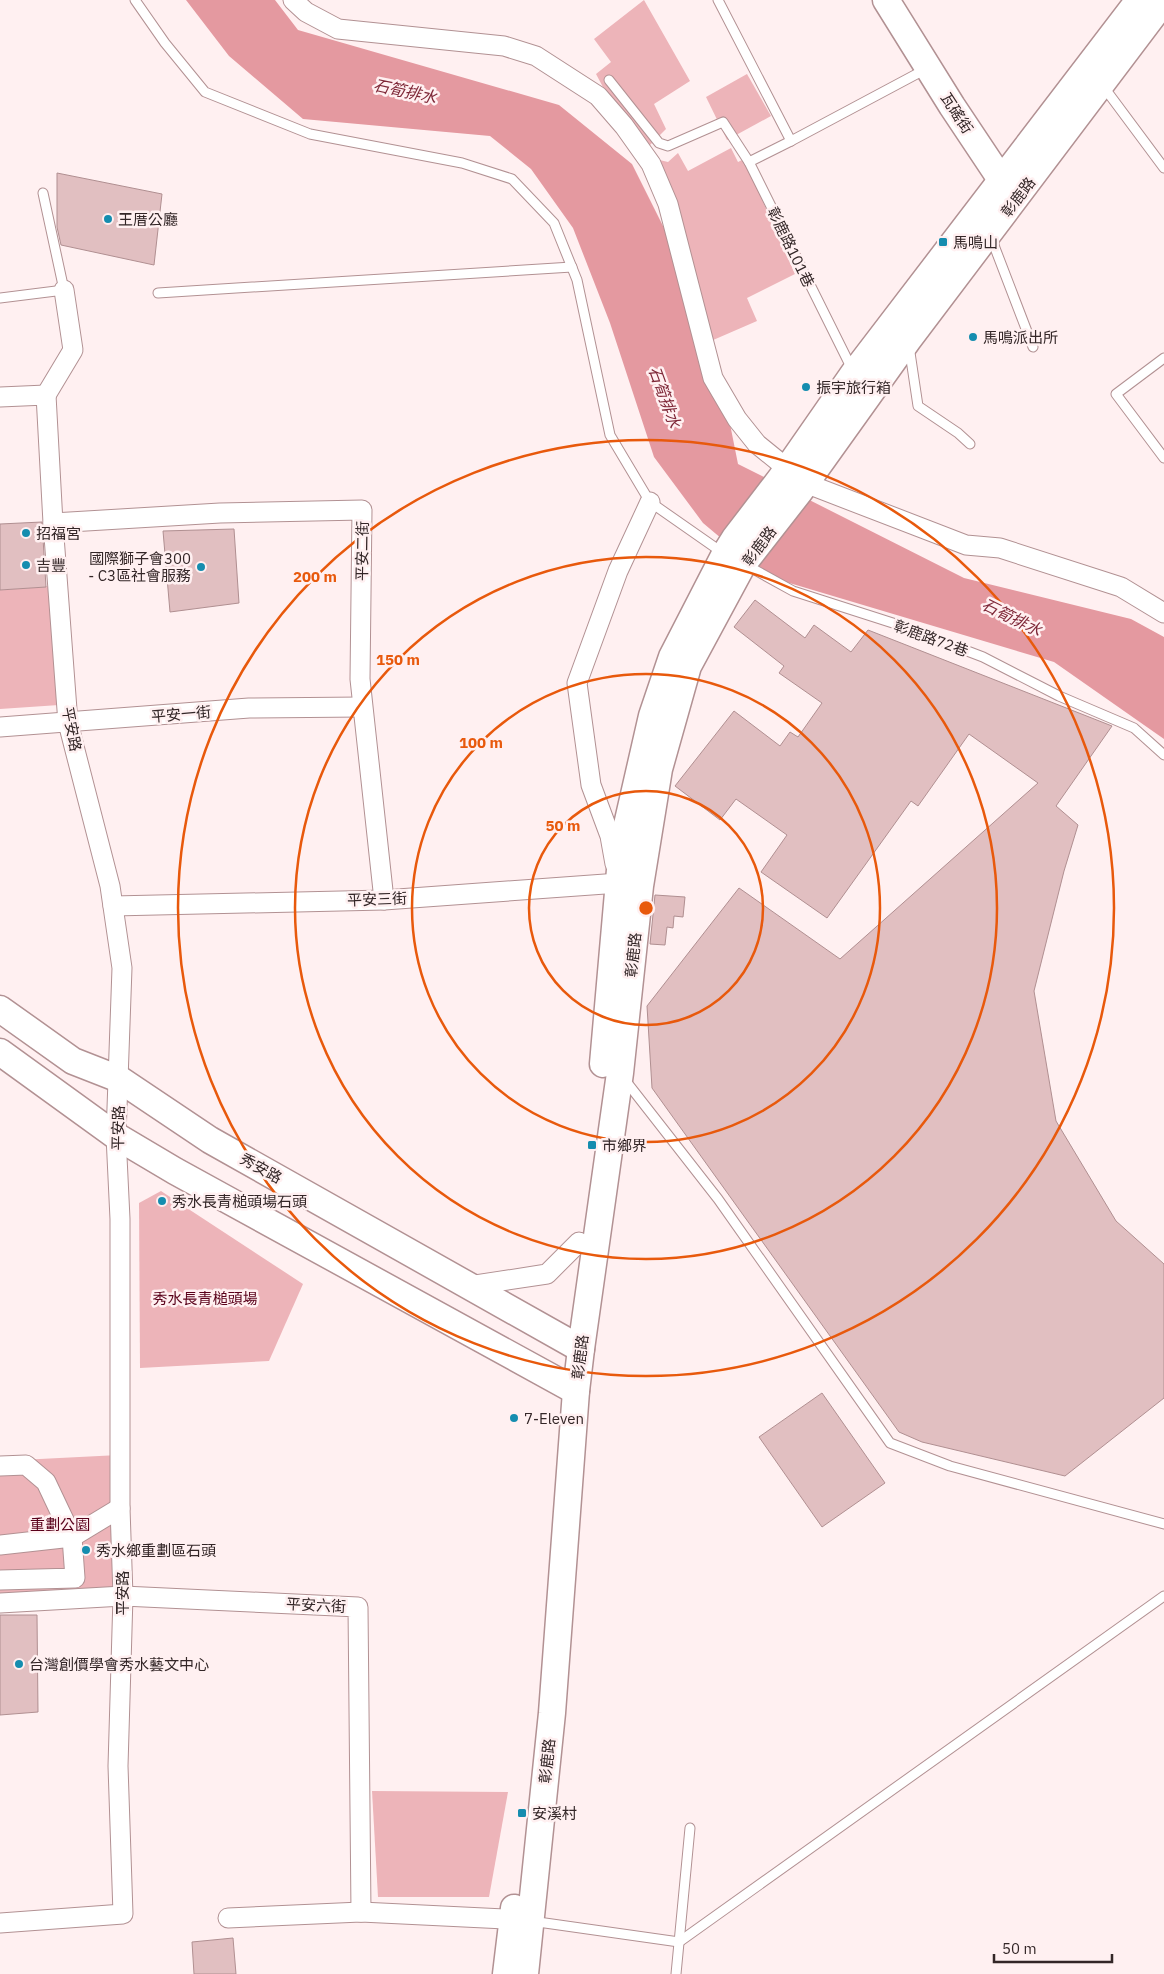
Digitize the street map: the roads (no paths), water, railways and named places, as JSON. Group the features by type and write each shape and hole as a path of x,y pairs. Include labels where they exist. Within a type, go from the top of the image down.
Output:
{"main road":[{"name":"瓦磘街","path":"886,0 1002,181"},
{"name":"彰鹿路","path":"506,1974 522,1920 552,1713 567,1386 612,1066 629,884 658,770 688,666 738,554 793,480 908,340 991,232 1095,75 1138,0"},
{"name":"彰鹿路","path":"793,480 854,373 1002,181 1095,75 1164,1"},
{"path":"991,232 1002,181"},
{"name":"秀安路","path":"0,1009 73,1062 119,1080 210,1140 573,1345"},
{"path":"0,1052 116,1136 175,1171 567,1386"},
{"name":"彰鹿路","path":"573,1345 579,1242 612,1066"},
{"name":"彰鹿路","path":"522,1920 525,1974"}],"street":[{"path":"292,0 306,12 338,29 504,46 536,56 598,96 624,126 651,164 668,204 712,378 737,419 757,444 793,480 966,546 1000,548 1120,587 1164,613"},
{"path":"0,397 46,395 73,350 64,290"},
{"name":"平安路","path":"0,1924 123,1914 118,1766 123,1596 120,1508 120,1219 116,1136 122,968 110,886 68,723 53,523 46,395"},
{"path":"629,884 591,784 577,683 618,571 650,502"},
{"name":"平安二街","path":"53,523 220,513 362,510 360,679 384,900"},
{"name":"平安一街","path":"0,727 249,708 362,707"},
{"name":"平安三街","path":"113,906 384,900 629,884"},
{"path":"469,1286 547,1274 579,1242"},
{"path":"0,1466 26,1465 46,1482 72,1537 75,1578 0,1580"},
{"path":"0,1545 72,1537 120,1508"},
{"name":"平安六街","path":"0,1603 123,1596 358,1607 361,1912"},
{"path":"228,1918 361,1912 522,1920"}],"lane":[{"path":"135,0 165,43 205,92 310,134 462,163 512,179 554,223 577,280 610,435 650,502"},
{"path":"718,0 791,141"},
{"path":"749,162 928,68"},
{"path":"1095,75 1164,168"},
{"name":"彰鹿路101巷","path":"609,80 659,142 668,146 723,122 749,162 854,373"},
{"path":"0,298 64,290 43,193"},
{"path":"991,232 995,248 1033,346"},
{"path":"158,293 572,267"},
{"path":"908,340 918,406 958,433 970,444"},
{"path":"1164,358 1116,394 1164,458"},
{"name":"彰鹿路72巷","path":"650,502 738,554 793,591 899,625 982,657 1059,696 1134,728 1164,755"},
{"path":"612,1066 718,1199 890,1443 950,1466 1164,1524"},
{"path":"522,1920 679,1942 1164,1596"},
{"path":"676,1974 690,1828"}],"water":[{"name":"石筍排水","path":"186,0 275,0 298,30 559,105 632,164 681,262 728,414 738,464 964,578 1131,619 1164,637 1164,739 1054,662 766,576 703,523 654,457 610,323 573,228 531,169 490,136 303,119 229,56"}],"place":[{"name":"王厝公廳","path":"108,219"},
{"name":"馬鳴山","path":"943,242"},
{"name":"馬鳴派出所","path":"973,337"},
{"name":"振宇旅行箱","path":"806,387"},
{"name":"招福宮","path":"26,533"},
{"name":"吉豐","path":"26,565"},
{"name":"國際獅子會300 - C3區社會服務","path":"201,567"},
{"name":"市鄉界","path":"592,1145"},
{"name":"秀水長青槌頭場石頭","path":"162,1201"},
{"name":"7-Eleven","path":"514,1418"},
{"name":"秀水鄉重劃區石頭","path":"86,1550"},
{"name":"台灣創價學會秀水藝文中心","path":"19,1664"},
{"name":"安溪村","path":"522,1813"}],"park label":[{"name":"秀水長青槌頭場","path":"205,1298"},
{"name":"重劃公園","path":"60,1524"}]}
